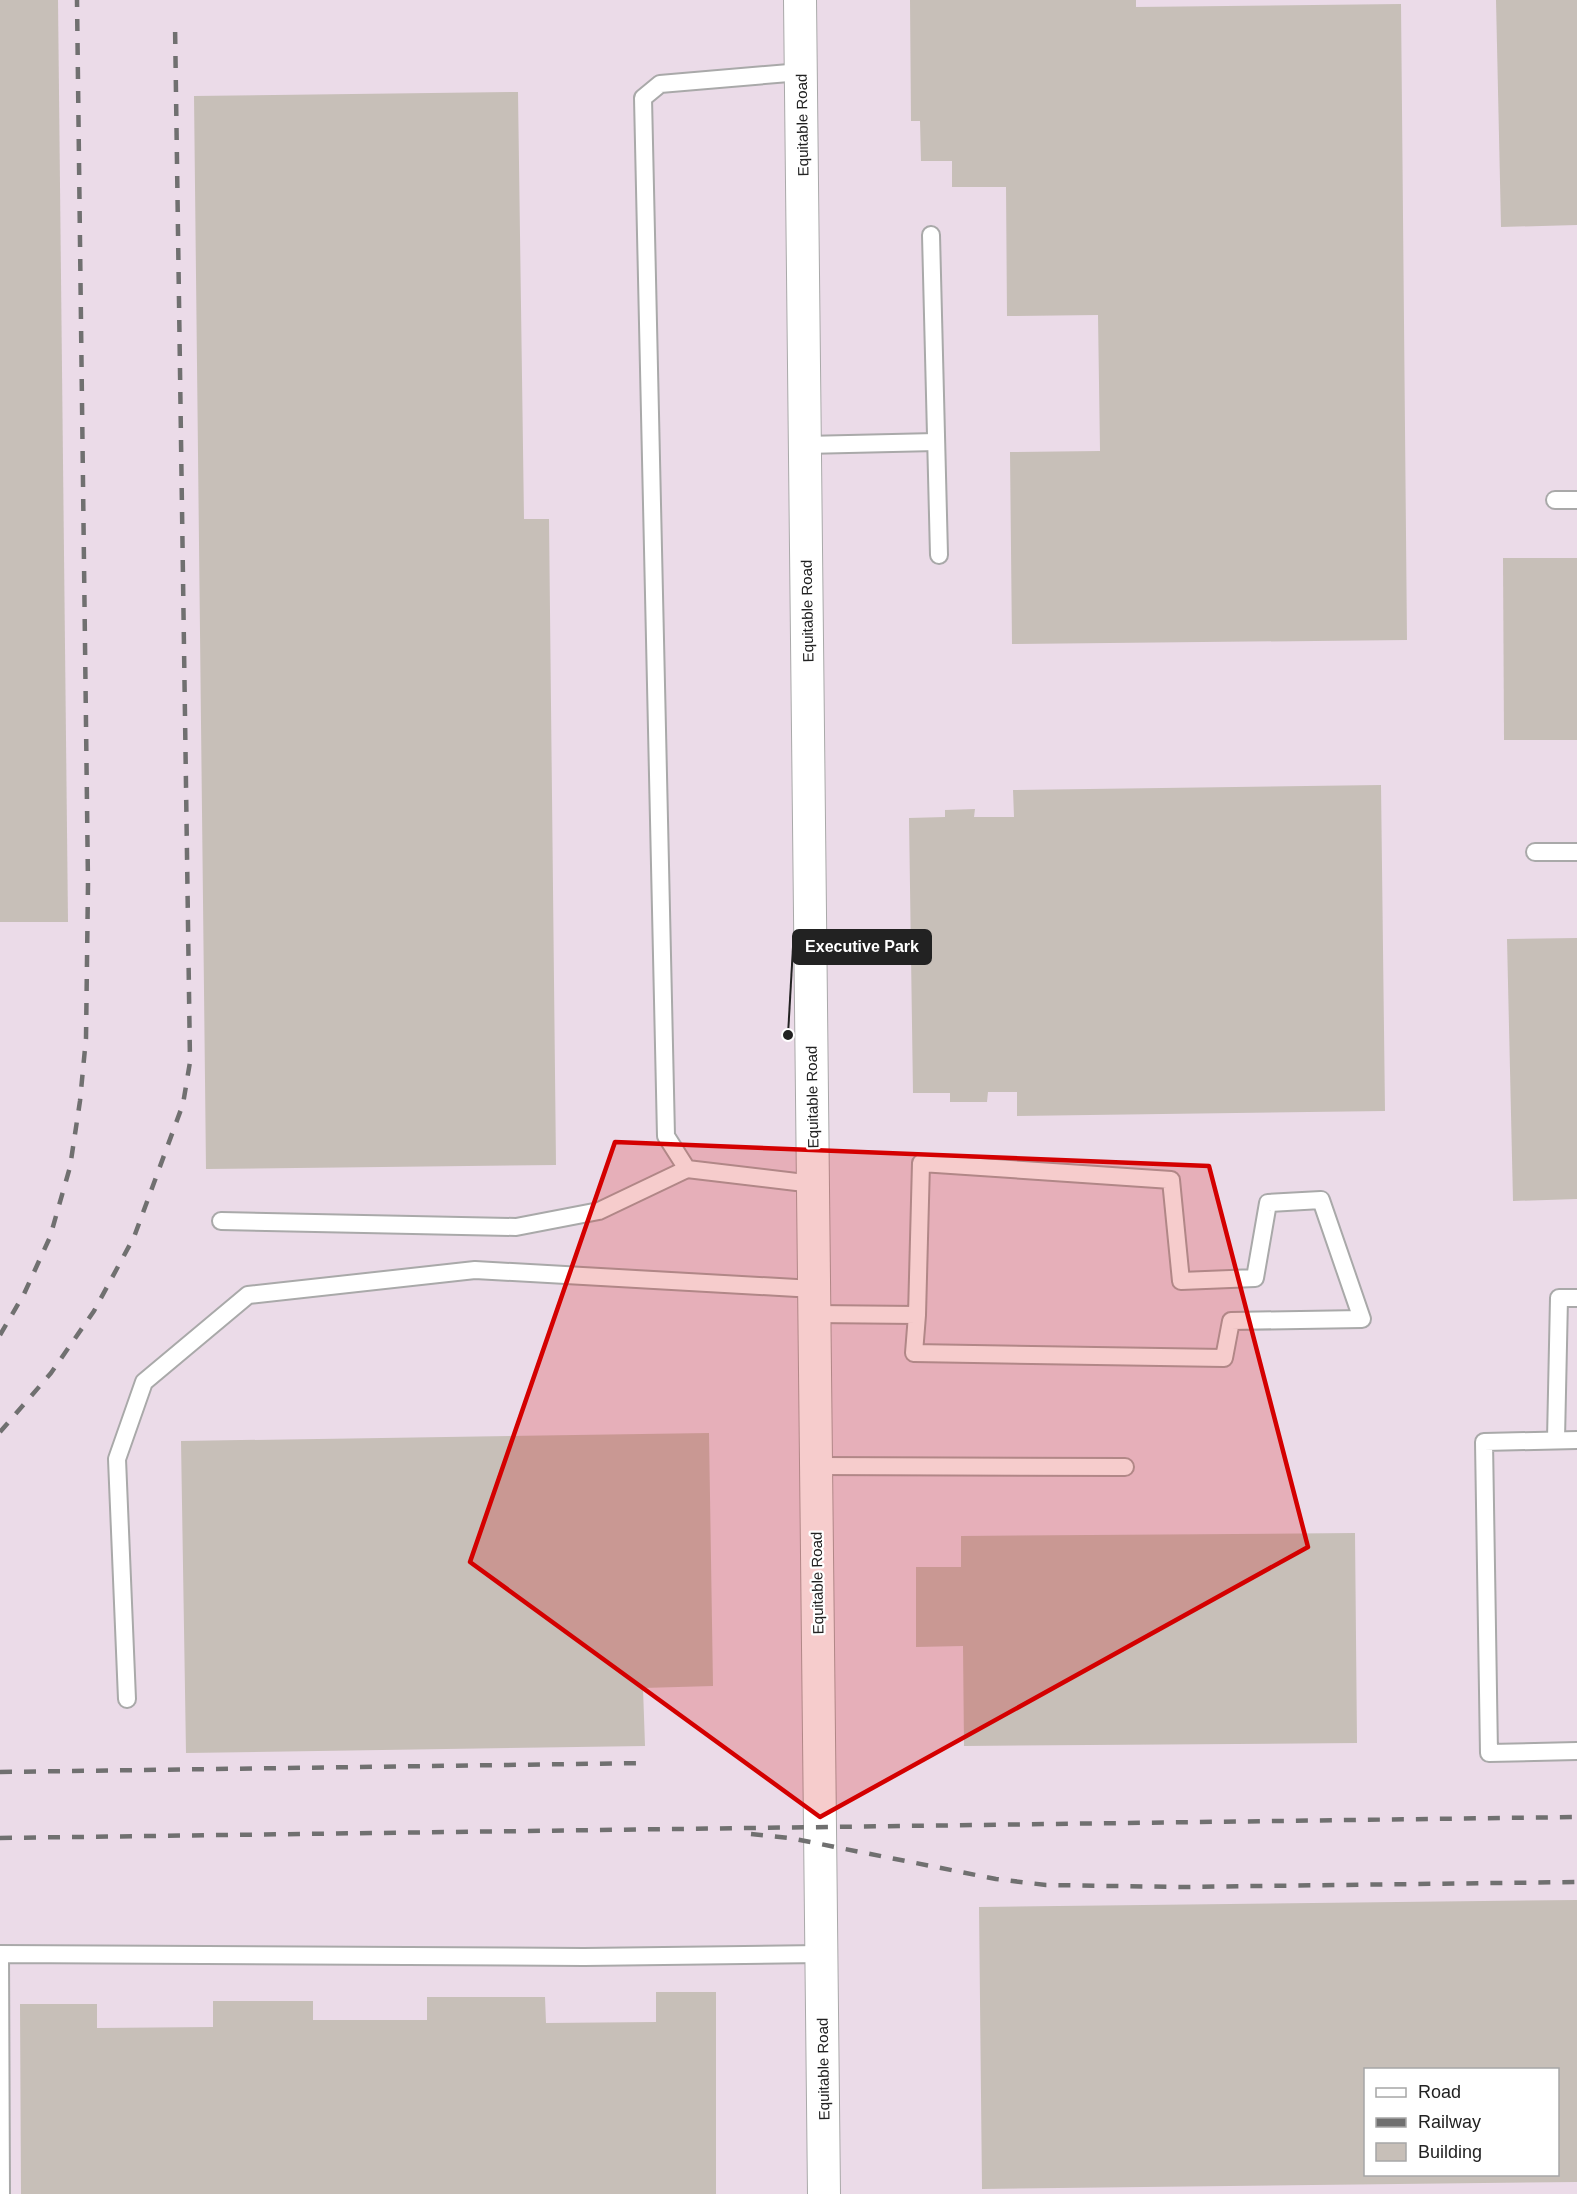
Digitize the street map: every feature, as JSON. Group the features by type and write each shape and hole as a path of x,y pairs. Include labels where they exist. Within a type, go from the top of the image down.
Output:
{"street":[{"name":"Equitable Road","path":"800,0 824,2194"}],"lane":[{"path":"687,1169 666,1136 643,98 660,84 801,72"},
{"path":"931,236 939,555"},
{"path":"805,445 936,442"},
{"path":"1555,500 1577,500"},
{"path":"1535,852 1577,852"},
{"path":"921,1162 1171,1180 1181,1281 1255,1278 1268,1203 1321,1200 1362,1319 1230,1321 1224,1358 914,1353 917,1315 921,1162"},
{"path":"221,1221 516,1227 599,1211 687,1169 813,1184"},
{"path":"127,1699 117,1459 144,1382 248,1295 475,1270 814,1301 917,1315"},
{"path":"1556,1439 1559,1298 1577,1298"},
{"path":"1577,1440 1484,1442 1489,1753 1577,1751"},
{"path":"815,1466 1125,1467"},
{"path":"1,2194 0,1954 572,1957 821,1954"}],"highlighted area":[{"path":"615,1142 1209,1166 1308,1547 820,1817 470,1562"}],"shaded area":[{"path":"0,0 1577,0 1577,2194 0,2194"}],"building":[{"path":"0,0 58,0 68,922 0,922"},
{"path":"910,0 1136,0 1136,7 1401,4 1407,640 1012,644 1010,452 1100,451 1098,315 1007,316 1006,187 952,187 952,161 921,161 920,121 911,121"},
{"path":"1496,0 1577,0 1577,225 1501,227"},
{"path":"518,92 524,519 549,519 556,1165 206,1169 194,96"},
{"path":"1503,558 1577,558 1577,740 1504,740"},
{"path":"1381,785 1385,1111 1017,1116 1017,1092 988,1092 987,1102 950,1102 950,1093 913,1093 909,818 945,817 945,810 975,809 974,817 1014,817 1013,790"},
{"path":"1577,938 1577,1199 1513,1201 1507,939"},
{"path":"709,1433 713,1686 643,1688 645,1746 186,1753 181,1441"},
{"path":"1355,1533 1357,1743 964,1746 963,1646 916,1647 916,1567 961,1567 961,1536"},
{"path":"1577,1900 1577,2182 982,2189 979,1907"},
{"path":"656,1992 716,1992 716,2194 21,2194 20,2004 97,2004 97,2028 213,2027 213,2001 313,2001 313,2020 427,2020 427,1997 545,1997 546,2023 656,2022"}],"railway":[{"path":"0,1335 24,1294 50,1237 70,1167 80,1101 86,1038 88,884 77,0"},
{"path":"0,1432 51,1373 94,1311 134,1237 183,1104 190,1062 175,24"},
{"path":"0,1772 646,1763"},
{"path":"0,1838 1577,1817"},
{"path":"751,1834 790,1838 996,1879 1046,1885 1181,1887 1577,1882"}],"place":[{"name":"Executive Park","path":"788,1035"}]}
